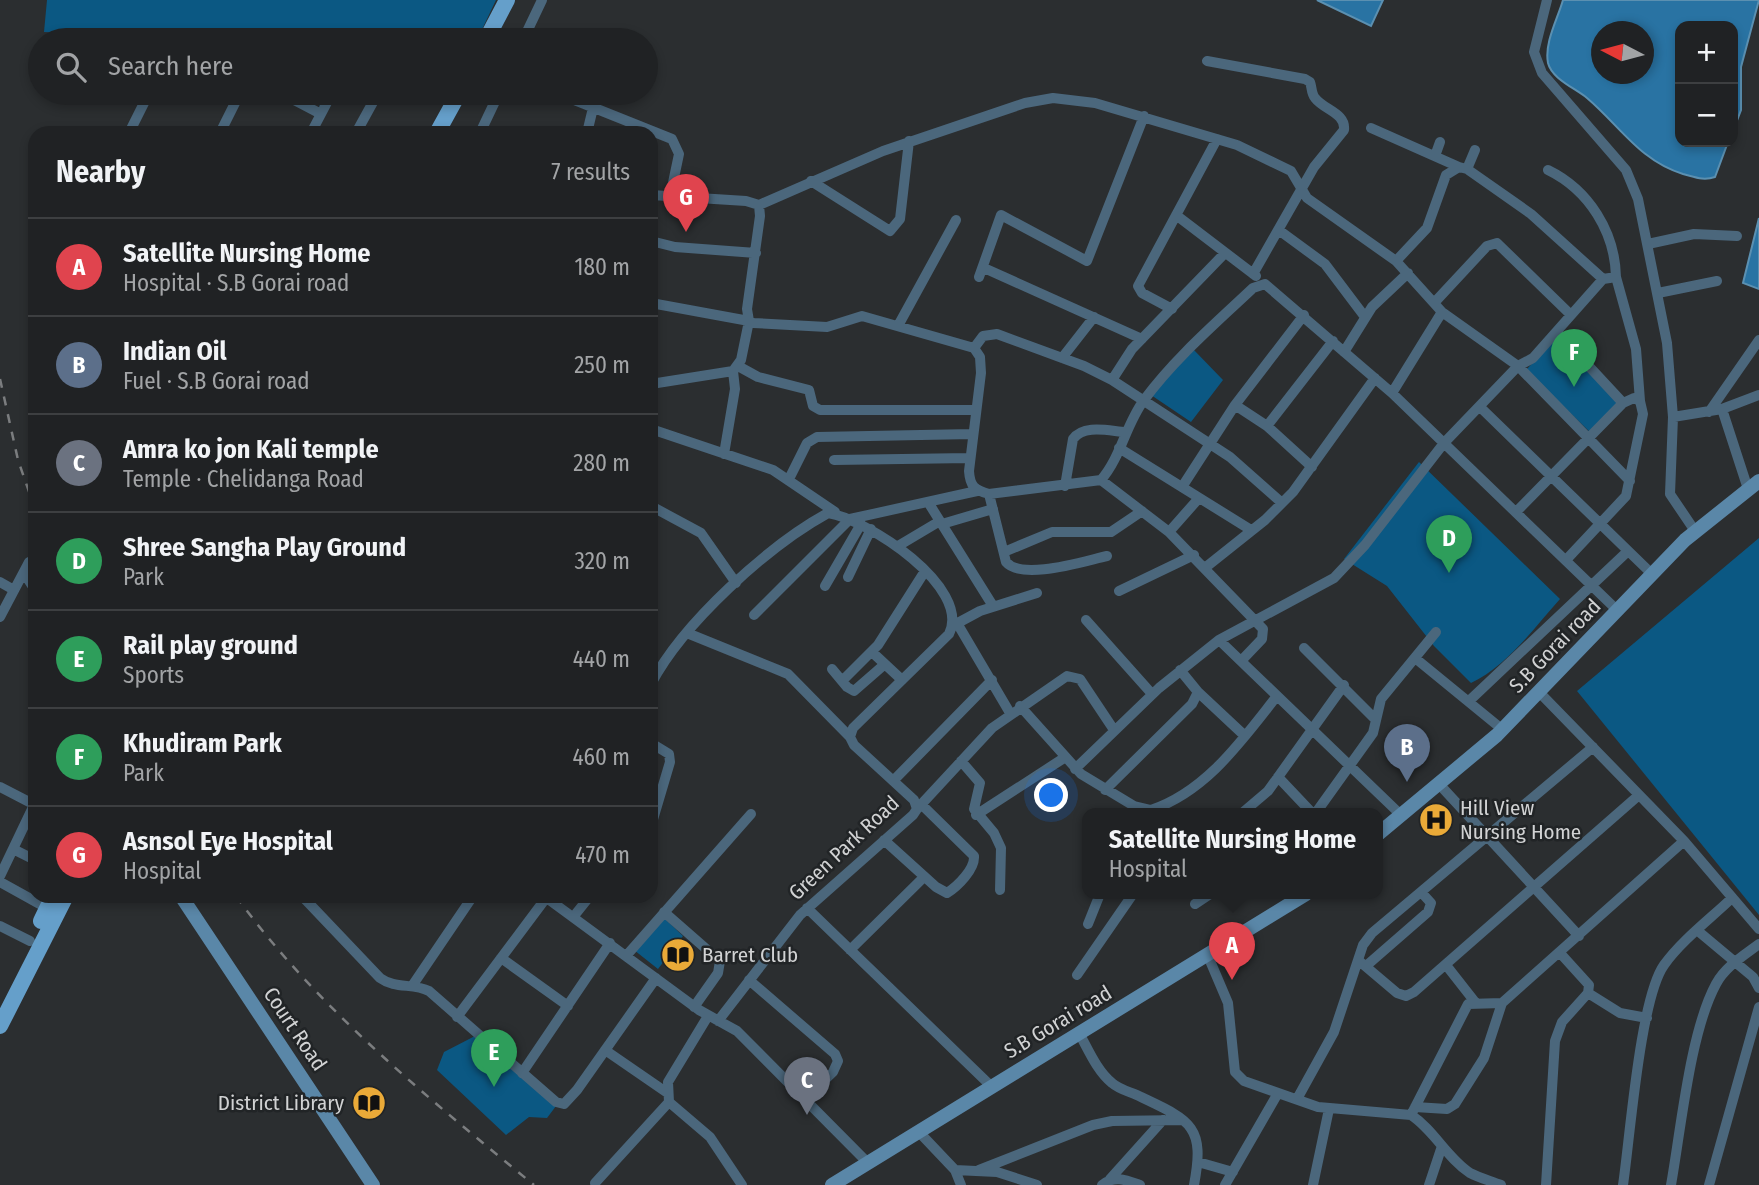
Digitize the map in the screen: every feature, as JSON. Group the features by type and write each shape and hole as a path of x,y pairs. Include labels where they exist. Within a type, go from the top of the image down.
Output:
{"main road":[{"path":"492,28 507,0"},
{"path":"440,126 452,105"},
{"path":"0,1002 49,903"},
{"path":"0,1026 62,903"}],"street":[{"path":"529,28 542,0"},
{"path":"1547,0 1534,52 1542,73 1626,170 1638,199 1667,343 1673,417 1670,494 1695,531"},
{"path":"1207,61 1305,79 1310,82 1317,100 1343,119 1345,130 1314,167 1280,231 1253,274"},
{"path":"658,196 746,201 759,205 909,141 1026,103 1053,98 1095,103 1144,116 1217,139 1292,171 1314,204 1396,261 1442,312 1518,366 1588,441 1630,481"},
{"path":"132,126 143,105"},
{"path":"226,126 235,105"},
{"path":"304,105 321,114"},
{"path":"315,126 326,105"},
{"path":"360,126 371,105"},
{"path":"483,126 493,105"},
{"path":"586,105 639,126"},
{"path":"589,126 593,108"},
{"path":"1142,339 981,272 1001,215 1087,261 1144,116"},
{"path":"1371,128 1463,168 1531,214 1603,279"},
{"path":"658,133 673,139 679,154 670,197"},
{"path":"1172,309 1142,293 1139,286 1217,139"},
{"path":"811,181 890,231 900,219 909,141"},
{"path":"1435,156 1440,142"},
{"path":"1396,261 1427,228 1446,174 1463,168 1475,150"},
{"path":"1548,170 1568,181 1600,218 1613,248 1616,277 1636,349 1643,414 1626,496 1566,560"},
{"path":"724,454 736,388 735,368 749,321 747,309 756,253 759,205"},
{"path":"1176,215 1304,315 1392,393 1618,611"},
{"path":"899,324 956,220"},
{"path":"1280,231 1325,264 1365,317"},
{"path":"1648,244 1695,234 1737,236"},
{"path":"658,243 675,247 756,253"},
{"path":"1434,303 1487,246 1497,243 1572,315"},
{"path":"1112,380 1125,357 1224,254"},
{"path":"1344,352 1378,300 1408,273"},
{"path":"1075,769 1152,694 1219,640 1254,618 1334,578 1364,545 1444,443 1518,366 1533,358 1603,279 1616,277"},
{"path":"1658,293 1717,281"},
{"path":"1101,480 1143,401 1253,288 1265,284"},
{"path":"658,304 759,325 827,327 862,316 899,324 974,348 980,357 981,373 970,458 970,483 977,491"},
{"path":"1392,393 1442,312"},
{"path":"1182,487 1235,405 1304,315"},
{"path":"1062,358 1094,317"},
{"path":"1557,332 1623,403"},
{"path":"974,348 983,337 997,334 1112,380 1211,443 1282,503"},
{"path":"1709,412 1759,340"},
{"path":"1267,426 1333,341"},
{"path":"658,383 735,368 809,390 813,406 820,410 976,410"},
{"path":"1206,568 1282,503 1312,467 1375,378"},
{"path":"1516,512 1623,403 1634,398 1640,401"},
{"path":"1673,417 1723,409 1758,398"},
{"path":"1235,405 1267,426 1312,467"},
{"path":"1480,407 1653,575"},
{"path":"1723,409 1754,485"},
{"path":"1065,486 1073,439 1078,433 1085,430 1126,432"},
{"path":"658,431 758,464 789,479 839,514 898,546 925,571 948,605 956,624 1010,713"},
{"path":"789,479 807,443 817,437 973,434"},
{"path":"1119,449 1251,530"},
{"path":"834,460 970,458"},
{"path":"754,615 850,519 977,491 989,494 1101,480 1170,532 1263,629 1262,639 1241,661"},
{"name":"S.B Gorai road","path":"1383,830 1503,730 1695,531 1754,485"},
{"path":"989,494 1004,552 1011,568 1025,572 1107,556"},
{"path":"1170,532 1199,498"},
{"path":"928,502 993,606"},
{"path":"898,546 941,522 993,509"},
{"path":"658,510 701,533 736,583"},
{"path":"1004,552 1052,532 1111,532 1142,511"},
{"path":"658,672 687,633 762,559 820,517 828,513 839,514"},
{"path":"848,577 866,527"},
{"path":"825,586 866,527"},
{"path":"1469,701 1628,551"},
{"path":"1119,591 1194,555"},
{"path":"0,617 28,564"},
{"path":"842,681 872,652 925,571"},
{"path":"24,573 28,579"},
{"path":"0,582 14,590"},
{"path":"850,737 853,728 956,624 993,606 1037,593"},
{"path":"1086,620 1152,694"},
{"path":"1318,808 1373,733 1381,699 1436,632"},
{"name":"Green Park Road","path":"595,1184 668,1097 668,1082 713,1018 749,980 807,908 919,806 854,745 850,737 788,674 687,633"},
{"path":"1219,640 1401,816"},
{"path":"1304,648 1344,685 1375,719"},
{"path":"872,652 902,680"},
{"path":"1415,658 1503,730"},
{"path":"832,669 851,690 858,690 885,664"},
{"path":"1180,670 1198,692 1245,736"},
{"path":"884,840 924,877 947,893 975,861 971,851 919,806 1010,713 1060,679 1074,675 1080,679 1114,730"},
{"path":"893,781 992,680"},
{"path":"1249,808 1278,777 1344,685"},
{"path":"1105,790 1192,704 1198,692"},
{"path":"1539,693 1684,841 1759,929"},
{"path":"1160,808 1209,775 1245,736 1277,695"},
{"path":"1020,706 1075,769 1105,790 1142,808"},
{"path":"658,747 669,754 670,762 658,802"},
{"path":"1297,1099 1334,1032 1372,933 1593,747"},
{"path":"976,815 1065,758"},
{"path":"961,761 978,778 976,815 1001,848 1000,890"},
{"path":"1278,777 1308,808"},
{"path":"1439,784 1579,936"},
{"path":"0,787 28,801"},
{"path":"1362,963 1397,993 1406,996 1446,965 1639,795"},
{"path":"626,956 751,814"},
{"path":"28,819 0,879 28,892"},
{"path":"1413,1111 1468,1004 1475,1002 1495,1006 1503,1003 1684,841"},
{"path":"13,849 28,856"},
{"path":"850,950 924,877"},
{"path":"1362,963 1427,912 1430,903 1421,892"},
{"path":"1623,1185 1647,1018 1655,982 1664,966 1732,898"},
{"path":"1088,924 1098,899"},
{"path":"1077,975 1130,899"},
{"path":"1195,904 1202,899"},
{"name":"S.B Gorai road","path":"832,1185 1298,899"},
{"name":"Court Road","path":"186,903 373,1185"},
{"path":"309,903 380,978 393,985 412,986 429,991 556,1102 564,1104 656,978"},
{"path":"412,986 468,903"},
{"path":"457,1017 541,903"},
{"path":"554,903 694,1007 737,1031 867,1162"},
{"path":"574,916 584,903"},
{"path":"807,908 992,1086"},
{"path":"664,912 720,961 718,973 694,1007"},
{"path":"0,926 30,941"},
{"path":"1698,931 1733,964 1753,977 1759,988"},
{"path":"522,1073 610,943"},
{"path":"1671,1185 1697,1041 1716,985 1733,964 1759,944"},
{"path":"1546,1185 1555,1041 1569,1010 1588,993 1589,985 1560,953"},
{"path":"1208,956 1228,1003 1235,1072 1244,1081 1329,1109 1447,1109 1455,1104 1483,1058 1503,1003"},
{"path":"502,958 568,1006"},
{"path":"1446,965 1475,1002"},
{"path":"749,980 835,1054 838,1061 833,1072 805,1099"},
{"path":"1588,993 1610,1009 1647,1018"},
{"path":"1709,1185 1759,1007"},
{"path":"1079,1033 1103,1074 1112,1083 1183,1121 1198,1140 1194,1185"},
{"path":"605,1050 668,1097 710,1137 742,1185"},
{"path":"1225,1185 1278,1093"},
{"path":"1313,1185 1329,1109"},
{"path":"1413,1111 1442,1146 1471,1173 1501,1185"},
{"path":"979,1170 1093,1125 1112,1121 1183,1121"},
{"path":"1106,1182 1163,1121"},
{"path":"918,1131 955,1170 961,1185"},
{"path":"1429,1185 1442,1146"},
{"path":"1198,1162 1233,1172"},
{"path":"955,1170 1012,1175 1037,1185"},
{"path":"1106,1182 1140,1185"}],"shaded area":[{"path":"47,0 496,0 483,28 44,28"},
{"path":"1317,0 1383,0 1371,26"},
{"path":"1563,0 1759,0 1741,67 1741,110 1738,118 1738,21 1675,21 1675,147 1726,147 1715,177 1703,179 1683,174 1654,161 1587,98 1564,83 1550,69 1548,63 1552,31"},
{"path":"1759,218 1759,289 1743,283"},
{"path":"1557,337 1621,404 1593,435 1526,370"},
{"path":"1192,348 1223,380 1191,422 1151,395"},
{"path":"1419,462 1560,599 1508,657 1471,683 1434,646 1387,586 1344,559"},
{"path":"1759,538 1759,915 1577,691"},
{"path":"662,916 683,936 658,969 634,950"},
{"path":"475,1036 556,1106 547,1118 529,1117 506,1135 437,1070 444,1052"}],"railway":[{"path":"0,379 18,460 28,489"},
{"path":"241,903 267,937 338,1014 415,1085 534,1185"}],"place":[{"name":"Asnsol Eye Hospital","path":"686,232"},
{"name":"Khudiram Park","path":"1574,387"},
{"name":"Shree Sangha Play Ground","path":"1449,573"},
{"name":"Indian Oil","path":"1407,782"},
{"name":"Hill View Nursing Home","path":"1436,820"},
{"name":"Barret Club","path":"678,955"},
{"name":"Satellite Nursing Home","path":"1232,980"},
{"name":"Rail play ground","path":"494,1087"},
{"name":"District Library","path":"369,1103"},
{"name":"Amra ko jon Kali temple","path":"807,1115"}]}
